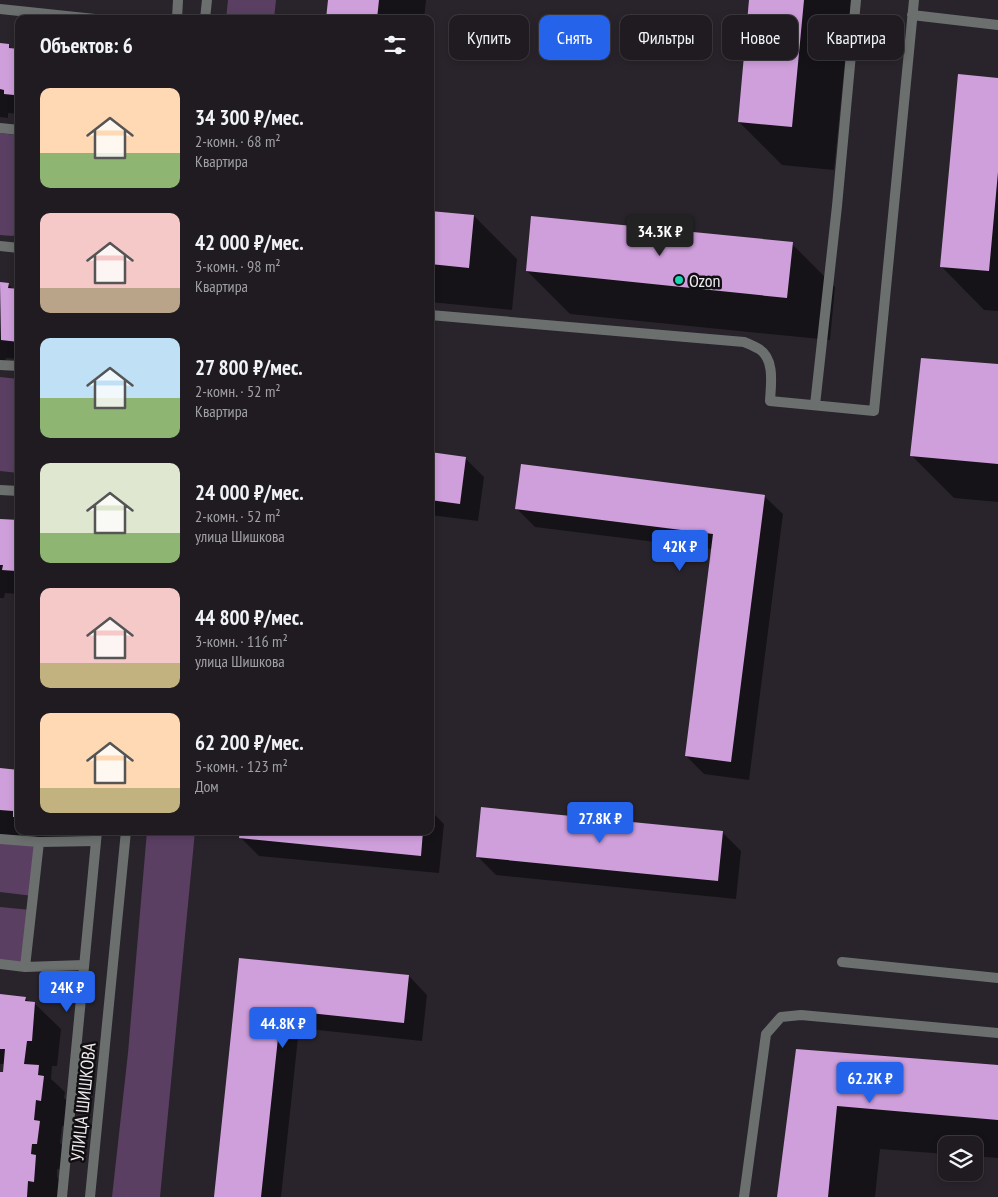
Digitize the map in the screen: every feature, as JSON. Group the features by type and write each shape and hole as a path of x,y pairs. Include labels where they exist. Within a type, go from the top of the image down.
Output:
{"street":[{"path":"177,15 178,0"},
{"path":"205,15 207,0"},
{"path":"816,405 856,0"},
{"path":"434,315 744,342 760,349 769,362 772,380 770,401 874,411 914,0"},
{"path":"0,9 57,15"},
{"path":"912,15 998,25"},
{"path":"0,128 15,130"},
{"path":"0,246 15,248"},
{"path":"0,365 15,366"},
{"path":"0,490 15,491"},
{"name":"УЛИЦА ШИШКОВА","path":"90,1197 126,835"},
{"path":"0,839 38,842 97,836"},
{"name":"УЛИЦА ШИШКОВА","path":"62,1197 97,836"},
{"path":"25,966 38,842"},
{"path":"842,962 998,978"},
{"path":"0,964 25,966 84,965"},
{"path":"744,1197 766,1034 780,1017 801,1015 998,1033"}],"shaded area":[{"path":"228,0 276,0 274,15 226,15"},
{"path":"0,133 15,135 15,235 0,235"},
{"path":"0,377 15,379 15,473 0,471"},
{"path":"147,835 195,835 160,1197 112,1197 128,1053"},
{"path":"0,839 39,842 33,896 0,892"},
{"path":"0,907 31,910 25,967 0,964"}],"building":[{"path":"328,0 379,0 377,15 326,15"},
{"path":"749,0 804,0 792,127 738,122 744,60 798,60 798,15 748,15"},
{"path":"0,43 9,44 9,48 15,49 15,101 14,95 4,94 4,90 0,89"},
{"path":"958,74 998,78 998,172 989,271 940,267"},
{"path":"434,211 474,215 469,268 434,264"},
{"path":"531,216 793,242 787,298 526,271"},
{"path":"0,282 9,283 8,288 15,289 15,342 1,340"},
{"path":"921,358 998,364 998,464 910,456"},
{"path":"434,453 466,457 460,504 434,501"},
{"path":"521,464 765,495 731,762 685,756 713,534 515,509"},
{"path":"0,519 15,520 15,571 2,570 3,565 0,565"},
{"path":"0,768 15,770 15,817 13,817 13,811 0,810"},
{"path":"481,807 723,831 718,881 476,857"},
{"path":"239,835 423,835 421,856 239,838"},
{"path":"239,958 409,975 404,1023 281,1010 261,1197 214,1197"},
{"path":"0,994 26,997 25,1001 35,1002 32,1041 27,1041 24,1064 39,1065 38,1075 44,1076 41,1101 36,1100 34,1120 40,1121 37,1144 32,1144 31,1154 36,1155 34,1182 28,1181 27,1197 0,1197 0,1072 3,1072 5,1049 0,1049"},
{"path":"796,1049 998,1065 998,1120 837,1106 828,1197 777,1197"}],"place":[{"name":"Ozon","path":"679,280"}]}
